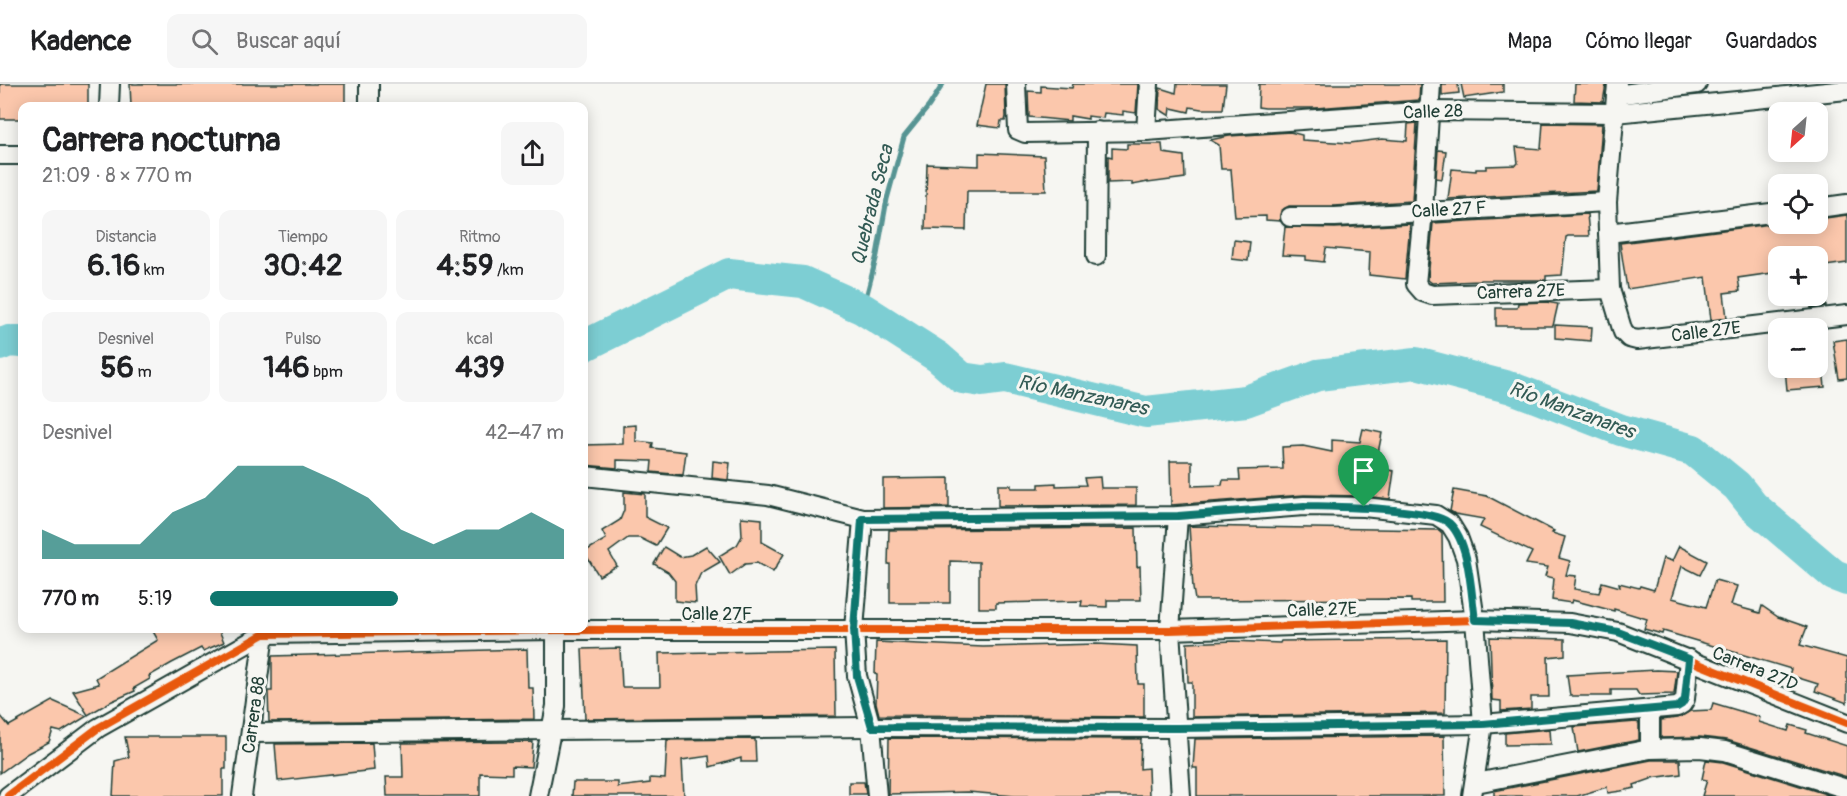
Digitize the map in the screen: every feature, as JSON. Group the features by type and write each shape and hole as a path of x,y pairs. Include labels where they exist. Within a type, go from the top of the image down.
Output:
{"street":[{"path":"109,102 110,84"},
{"path":"369,84 369,102"},
{"name":"Calle 28","path":"1016,84 1018,130 1025,132 1146,130 1616,97 1847,90"},
{"path":"1146,130 1149,84"},
{"path":"1423,212 1431,84"},
{"name":"Calle 28","path":"1616,97 1697,84"},
{"path":"1610,289 1607,202 1616,97"},
{"path":"1096,256 1097,131"},
{"path":"0,155 18,155"},
{"name":"Calle 27 F","path":"1290,217 1335,218 1607,202"},
{"path":"1828,207 1847,204"},
{"name":"Carrera 27E","path":"1423,212 1416,284 1423,292 1432,295 1610,289"},
{"path":"1608,233 1768,213"},
{"name":"Calle 27E","path":"1610,289 1623,332 1629,338 1637,340 1847,315"},
{"path":"588,476 768,495 862,519 1178,516 1304,506 1364,507 1436,515 1450,524 1462,548 1466,559 1475,620 1483,724 1474,790 1650,749 1700,748 1725,751 1847,789"},
{"path":"1178,516 1170,630 1181,796"},
{"path":"862,519 854,629 857,676 872,727 877,796"},
{"name":"Calle 27E","path":"1170,630 1475,620"},
{"name":"Carrera 27D","path":"1475,620 1570,623 1618,632 1847,723"},
{"name":"Calle 27F","path":"588,630 1170,630"},
{"name":"Calle 27F","path":"264,634 337,633"},
{"path":"538,796 556,706 556,633"},
{"path":"8,796 98,728 264,634"},
{"name":"Carrera 88","path":"242,796 264,634"},
{"name":"Carrera 27D","path":"252,733 1483,724 1677,707 1685,699 1689,659"},
{"path":"1650,710 1650,749"}],"building":[{"path":"0,84 88,84 88,102 18,102 18,119 0,119"},
{"path":"130,84 345,84 345,102 131,102"},
{"path":"986,84 1005,84 1006,117 1005,121 1001,121 1000,128 977,125"},
{"path":"1073,84 1138,84 1136,113 1123,111 1123,115 1104,113 1103,118 1088,116 1088,119 1070,116 1070,121 1029,117 1028,91 1041,92 1041,86 1072,88"},
{"path":"1177,84 1226,84 1223,109 1190,107 1189,112 1171,108 1170,116 1159,109 1160,88 1176,93"},
{"path":"1259,84 1420,84 1419,100 1316,108 1265,108 1258,107"},
{"path":"1442,84 1458,84 1459,93 1442,95"},
{"path":"1461,84 1503,84 1503,92 1464,98"},
{"path":"1575,84 1606,84 1603,102 1574,101"},
{"path":"1417,123 1412,201 1335,206 1289,206 1281,211 1280,221 1266,220 1266,216 1235,217 1231,169 1221,169 1219,145 1210,140 1229,136 1290,132 1302,135 1302,140 1350,143 1382,139 1407,141 1408,124"},
{"path":"1543,123 1602,124 1597,191 1448,199 1452,169 1476,171 1476,169 1486,169 1486,166 1516,165 1518,163 1516,147 1541,149"},
{"path":"1127,144 1162,144 1163,153 1184,156 1185,178 1132,185 1132,182 1108,183 1108,156 1112,157 1112,148 1127,149"},
{"path":"1438,150 1446,151 1442,179 1436,178"},
{"path":"979,153 1044,156 1046,191 967,191 966,230 925,229 927,164 979,166"},
{"path":"1587,214 1589,236 1566,237 1562,275 1546,276 1546,280 1432,283 1428,280 1433,223"},
{"path":"1847,215 1847,263 1828,266 1828,246 1768,246 1768,274 1738,278 1740,291 1724,293 1727,318 1711,320 1706,277 1627,289 1620,243 1768,224 1768,234 1828,234 1828,218"},
{"path":"1410,224 1405,279 1369,275 1370,252 1326,248 1324,262 1306,260 1306,256 1282,255 1285,227 1335,228"},
{"path":"1234,240 1250,242 1248,261 1232,259"},
{"path":"1518,303 1558,304 1553,326 1496,326 1496,308 1517,308"},
{"path":"1555,325 1592,327 1591,341 1555,338"},
{"path":"1847,339 1847,378 1839,379 1833,341"},
{"path":"1786,378 1824,378 1825,387 1787,390"},
{"path":"636,425 636,441 653,443 652,448 686,452 683,475 651,472 652,461 617,460 617,468 588,465 588,445 623,444 623,426"},
{"path":"1363,429 1382,433 1375,468 1394,471 1390,499 1304,495 1171,505 1170,461 1192,461 1192,486 1222,485 1223,480 1240,480 1239,470 1283,469 1282,447 1303,446 1332,452 1332,440 1360,442"},
{"path":"713,461 730,463 728,480 712,478"},
{"path":"1100,477 1101,488 1136,488 1136,505 998,506 998,485 1011,485 1011,488 1039,488 1039,484 1086,485 1084,478"},
{"path":"949,478 949,507 883,508 883,479"},
{"path":"1454,490 1487,496 1554,531 1552,533 1565,537 1559,558 1570,561 1566,575 1576,576 1574,589 1599,593 1602,582 1620,587 1619,583 1654,590 1663,558 1672,561 1679,546 1707,561 1700,575 1682,566 1672,598 1706,607 1715,580 1737,586 1731,605 1760,613 1762,606 1778,617 1807,627 1800,645 1847,658 1847,703 1815,691 1818,684 1789,675 1791,669 1663,631 1662,634 1644,629 1647,619 1614,609 1614,611 1572,600 1571,603 1552,600 1554,578 1545,576 1548,567 1526,564 1532,552 1480,527 1484,519 1450,511"},
{"path":"624,492 645,494 645,517 667,528 656,546 640,538 628,538 609,552 617,566 599,576 588,558 588,550 606,539 602,531 620,520 624,510"},
{"path":"741,517 762,519 762,542 784,554 773,572 757,563 745,564 730,575 719,556 737,545 742,536"},
{"path":"1189,526 1439,530 1442,533 1443,602 1411,602 1411,599 1195,600"},
{"path":"1136,528 1141,600 1107,600 1107,607 1081,606 1082,601 996,603 996,608 979,608 979,562 950,561 950,603 890,603 889,530"},
{"path":"706,546 720,562 701,573 695,586 696,603 675,601 675,581 668,572 654,564 664,547 680,557 691,555"},
{"path":"154,633 220,633 224,642 203,651 201,648 172,663 149,676 150,679 134,688 135,691 88,715 73,691 99,684 96,678 158,640"},
{"path":"1490,637 1565,639 1565,655 1548,657 1549,697 1531,697 1531,709 1501,711 1501,701 1492,700"},
{"path":"1446,639 1445,713 1192,717 1192,682 1188,682 1187,643"},
{"path":"876,642 983,647 1097,644 1137,646 1138,684 1144,684 1144,717 879,715 876,703"},
{"path":"620,648 622,687 660,687 659,653 835,650 836,716 585,719 582,649"},
{"path":"527,649 528,688 533,688 534,719 269,722 268,691 272,691 272,656"},
{"path":"1677,671 1674,694 1639,695 1636,690 1611,690 1611,696 1570,696 1567,675"},
{"path":"53,701 87,716 61,732 53,730 49,742 28,753 0,773 0,715 9,726"},
{"path":"1713,703 1760,717 1759,722 1788,731 1790,725 1807,730 1806,733 1847,746 1847,777 1727,740 1700,737 1661,738 1661,720 1678,718 1690,711 1711,710"},
{"path":"1639,723 1639,740 1578,752 1574,727"},
{"path":"1550,729 1551,744 1505,745 1505,733"},
{"path":"1444,736 1445,796 1197,796 1197,768 1193,768 1195,739"},
{"path":"125,737 226,737 223,796 113,796 115,761 129,757"},
{"path":"889,738 1141,739 1140,769 1148,768 1149,796 1015,796 968,792 888,794"},
{"path":"755,739 756,762 741,762 741,758 710,767 709,756 682,760 684,796 572,796 573,782 618,782 618,787 650,783 650,778 665,779 667,740"},
{"path":"533,742 531,767 512,766 512,774 480,773 480,796 387,796 386,777 403,777 402,743"},
{"path":"372,743 374,770 278,781 275,744"},
{"path":"1651,760 1680,760 1681,774 1651,778 1634,785 1635,788 1608,793 1607,787 1577,796 1494,796 1494,791"},
{"path":"1706,760 1723,762 1832,796 1702,796 1707,780 1702,779"},
{"path":"849,782 864,782 866,794 849,794"}],"waterway":[{"name":"Quebrada Seca","path":"863,309 877,255 887,199 904,137 943,84"},
{"name":"Río Manzanares","path":"588,344 729,274 803,282 863,309 938,357 962,378 982,381 1005,378 1146,412 1246,401 1318,375 1416,363 1512,388 1621,430 1693,450 1737,486 1753,506 1834,575 1847,580"},
{"path":"0,330 9,341"},
{"name":"Río Manzanares","path":"0,345 9,341 18,342"}],"cycle path":[{"path":"588,630 1170,630 1475,620 1570,623 1618,632 1847,723"},
{"path":"8,796 98,728 264,634 337,633"}],"route":[{"path":"1304,506 1364,507 1436,515 1450,524 1458,537 1466,559 1475,620 1570,623 1618,632 1689,659 1685,699 1682,704 1677,707 1483,724 1177,728 872,727 857,676 854,629 862,519 1178,516 1304,506"}]}
